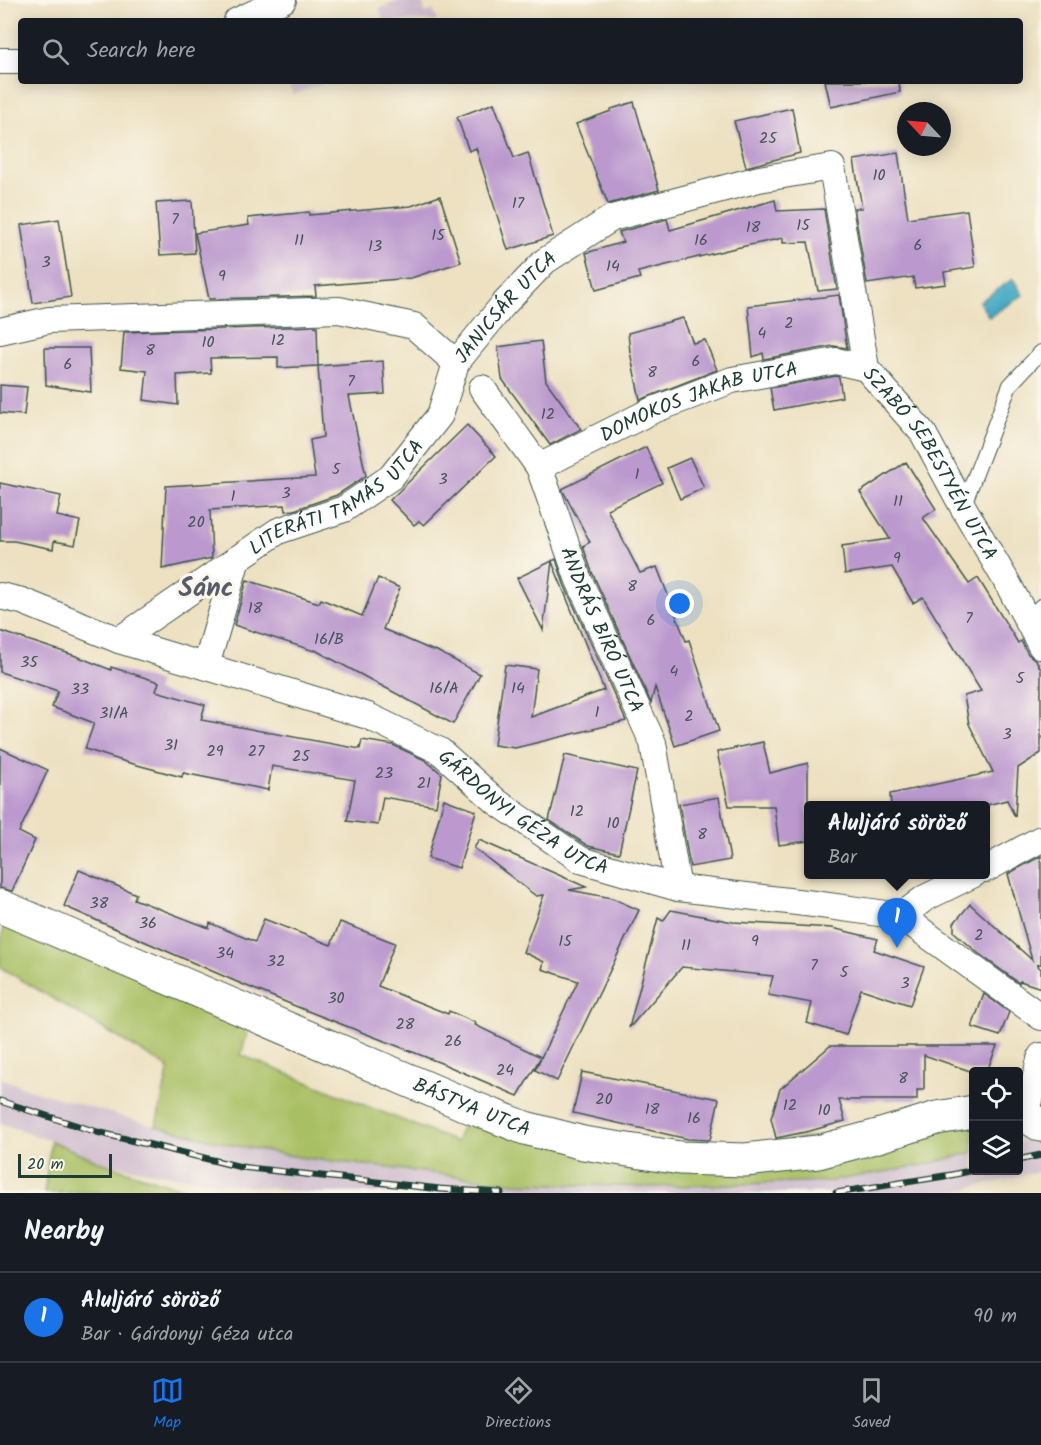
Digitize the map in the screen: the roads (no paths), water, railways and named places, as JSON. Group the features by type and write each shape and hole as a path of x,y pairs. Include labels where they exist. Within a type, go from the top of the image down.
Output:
{"street":[{"path":"244,18 283,0"},
{"path":"0,61 18,61"},
{"name":"JANICSÁR UTCA","path":"0,331 49,320 339,310 414,326 456,363 503,305 545,261 612,218 759,179 832,167"},
{"name":"SZABÓ SEBESTYÉN UTCA","path":"832,167 866,368 923,433 963,507 1034,613 1041,646"},
{"name":"DOMOKOS JAKAB UTCA","path":"539,467 651,411 732,380 836,361 866,368"},
{"name":"LITERÁTI TAMÁS UTCA","path":"119,640 278,531 344,509 391,477 440,415 456,363"},
{"name":"ANDRÁS BÍRÓ UTCA","path":"482,388 539,467 578,578 653,743 678,888"},
{"path":"206,666 237,559"},
{"name":"GÁRDONYI GÉZA UTCA","path":"0,596 22,601 119,640 368,716 440,751 497,802 581,860 678,888 901,916 1041,1017"},
{"path":"990,867 1041,839"},
{"path":"901,916 925,898 964,879"},
{"name":"BÁSTYA UTCA","path":"0,906 471,1107 525,1128 583,1143 680,1158 745,1160 818,1152 878,1137 937,1118 969,1113"},
{"path":"1028,1119 1041,1056"}],"lane":[{"path":"963,507 1010,385 1041,352"}],"water":[{"path":"1013,279 1023,295 989,317 979,302"}],"railway":[{"path":"0,1101 97,1132 241,1167 440,1189 501,1193"},
{"path":"1023,1159 1041,1155"},
{"path":"836,1193 969,1171"}],"place":[{"name":"Aluljáró söröző","path":"897,948"}],"district":[{"name":"Sánc","path":"206,587"}]}
